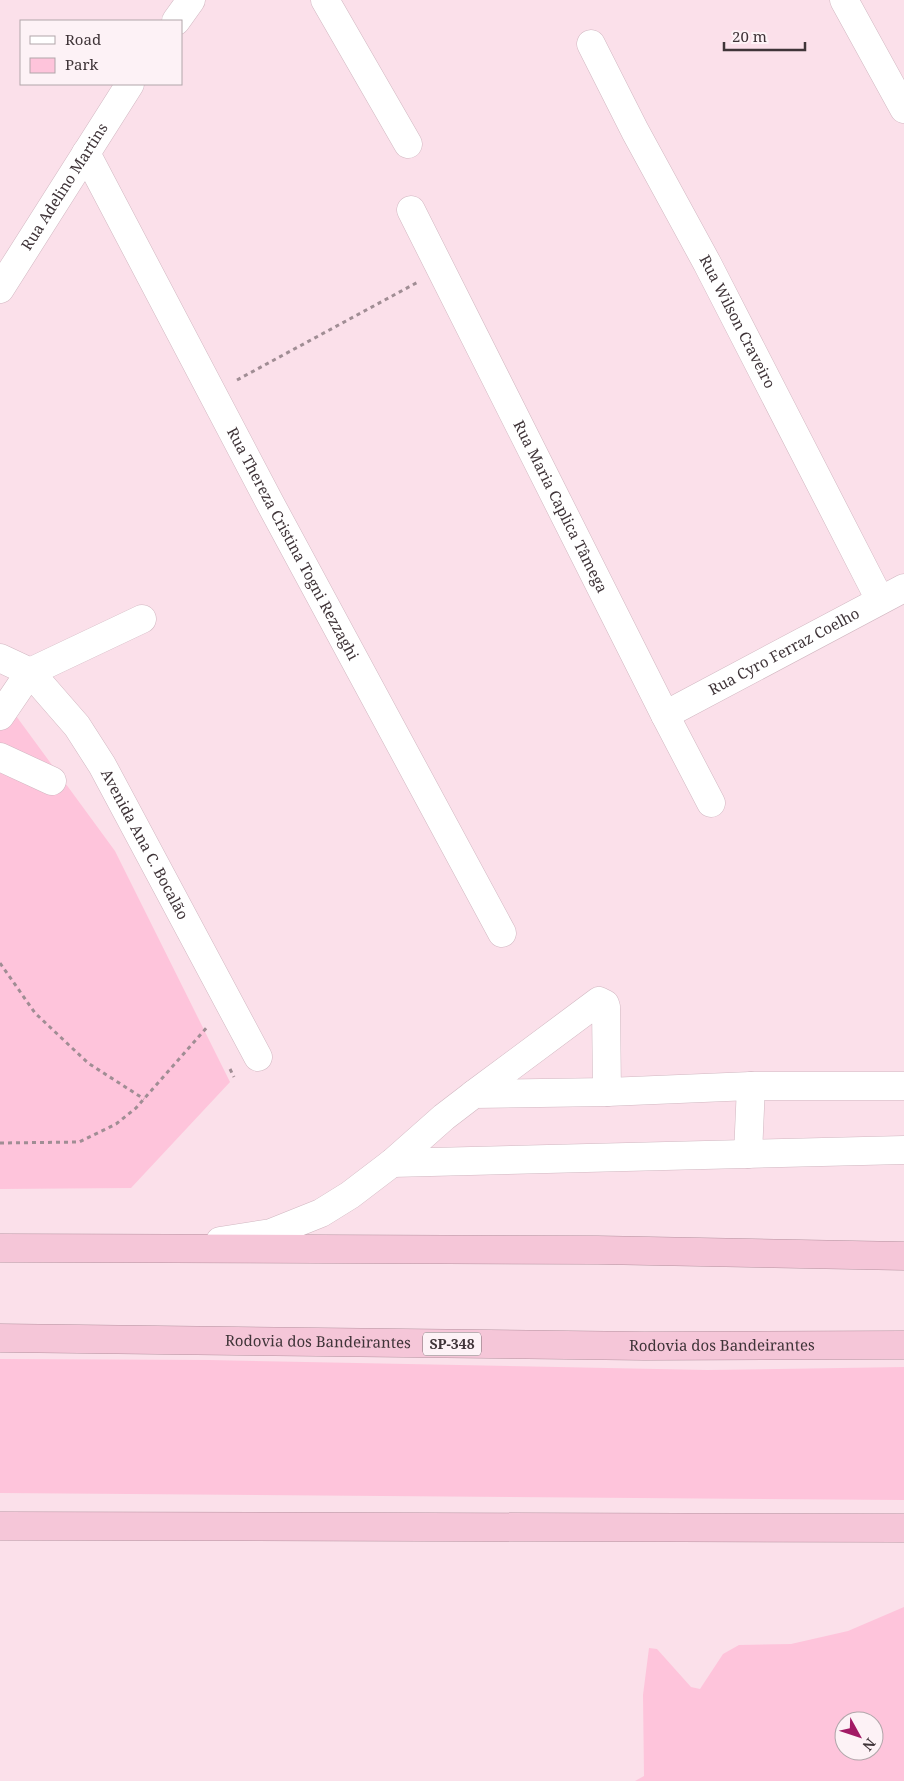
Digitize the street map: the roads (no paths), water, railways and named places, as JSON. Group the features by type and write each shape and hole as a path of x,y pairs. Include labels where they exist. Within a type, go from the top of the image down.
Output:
{"highway":[{"path":"0,1248 598,1250 904,1256"},
{"name":"Rodovia dos Bandeirantes","path":"0,1338 644,1346 904,1345"},
{"path":"0,1526 904,1528"}],"street":[{"path":"177,20 192,0"},
{"path":"325,0 408,144"},
{"path":"844,0 904,109"},
{"name":"Rua Wilson Craveiro","path":"591,44 635,131 707,263 880,600"},
{"name":"Rua Adelino Martins","path":"0,289 129,85"},
{"name":"Rua Thereza Cristina Togni Rezzaghi","path":"86,153 502,933"},
{"name":"Rua Maria Caplica Tâmega","path":"411,210 711,803"},
{"name":"Rua Cyro Ferraz Coelho","path":"665,715 904,588"},
{"path":"0,716 30,672 142,619"},
{"name":"Avenida Ana C. Bocalão","path":"0,658 30,672 76,726 102,765 258,1057"},
{"path":"0,757 52,781"},
{"path":"162,1249 271,1233 321,1213 350,1195 392,1163 474,1094 599,1001 605,1004 606,1007 606,1092"},
{"path":"474,1094 606,1092 751,1086 904,1086"},
{"path":"748,1154 751,1086"},
{"path":"392,1163 904,1150"}]}
